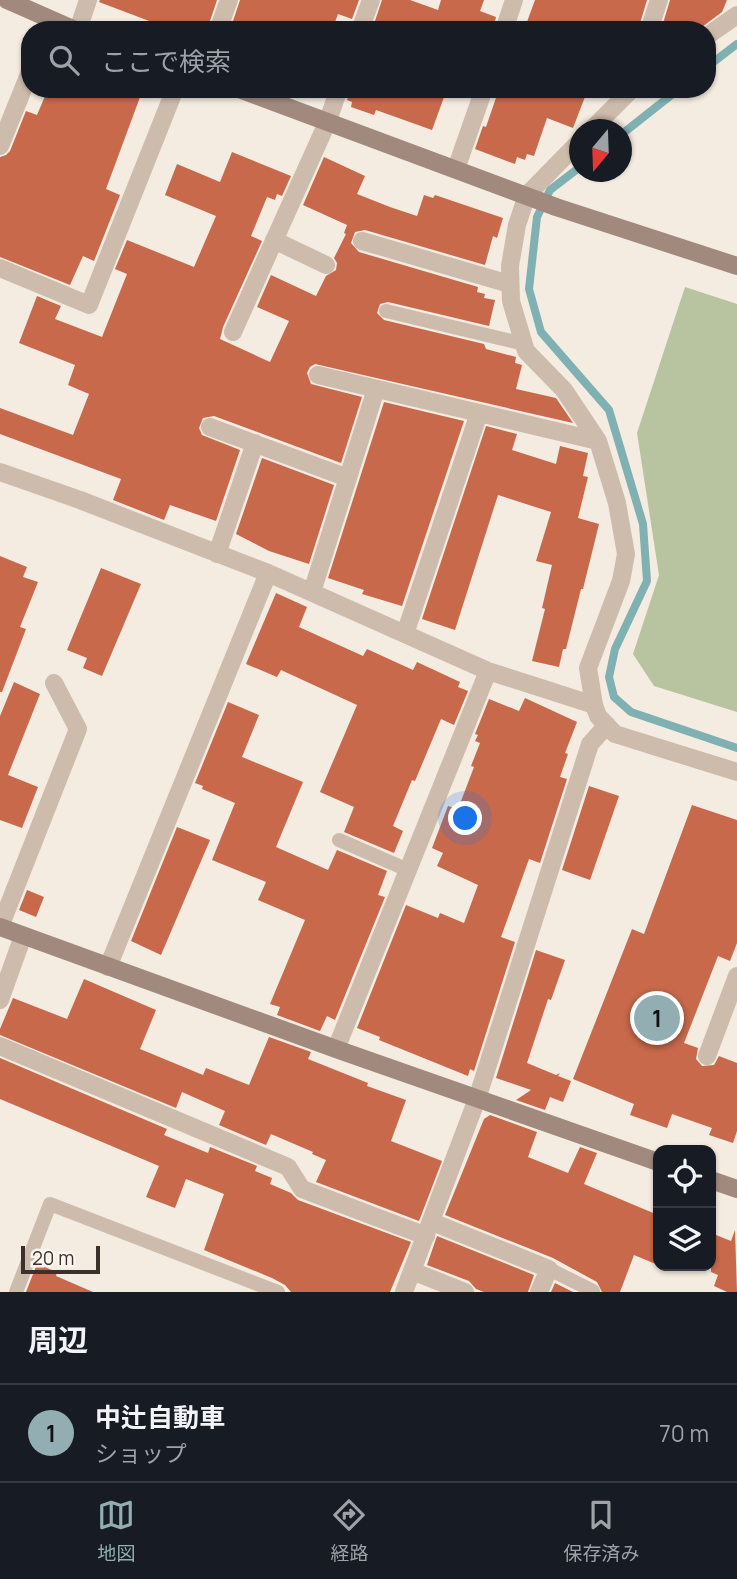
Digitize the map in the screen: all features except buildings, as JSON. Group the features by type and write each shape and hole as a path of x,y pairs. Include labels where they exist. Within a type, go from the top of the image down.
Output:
{"street":[{"path":"7,0 41,21"},
{"path":"80,21 88,0"},
{"path":"221,21 229,0"},
{"path":"363,21 371,0"},
{"path":"507,21 514,0"},
{"path":"652,21 659,0"},
{"path":"716,30 737,15"},
{"path":"0,146 21,94"},
{"path":"0,268 89,305 171,98"},
{"path":"262,98 527,195 737,266"},
{"path":"233,332 336,98"},
{"path":"456,169 481,98"},
{"path":"602,119 622,98"},
{"path":"569,151 527,195 517,225 510,266 510,284 511,301 526,351 564,390 598,441 617,503 626,554 621,581 588,668 594,705 598,716 615,734 737,772"},
{"path":"274,240 326,265"},
{"path":"362,240 510,284"},
{"path":"318,375 598,441"},
{"path":"313,592 376,389"},
{"path":"405,634 479,413"},
{"path":"210,427 348,478"},
{"path":"217,554 255,443"},
{"path":"0,472 268,573 488,671 594,705"},
{"path":"108,967 268,573"},
{"path":"336,1049 488,671"},
{"path":"54,682 78,729 0,927 336,1049 653,1159"},
{"path":"404,1292 477,1099 590,744 607,725"},
{"path":"0,1000 23,936"},
{"path":"707,1056 737,976"},
{"path":"0,1046 288,1167 302,1189 549,1269 539,1292"},
{"path":"716,1182 737,1189"},
{"path":"412,1271 465,1292"}],"lane":[{"path":"386,311 524,344"},
{"path":"339,840 408,870"},
{"path":"16,1292 50,1204 278,1292"},
{"path":"549,1269 593,1291"}],"green space":[{"path":"685,287 737,304 737,712 654,686 633,654 659,575 637,433"}],"waterway":[{"path":"716,60 737,44"},
{"path":"632,126 668,98"},
{"path":"569,175 550,190 537,217 529,289 541,332 609,410 643,524 647,581 615,649 609,677 614,697 631,712 737,748"}],"place":[{"name":"中辻自動車","path":"657,1018"}]}
